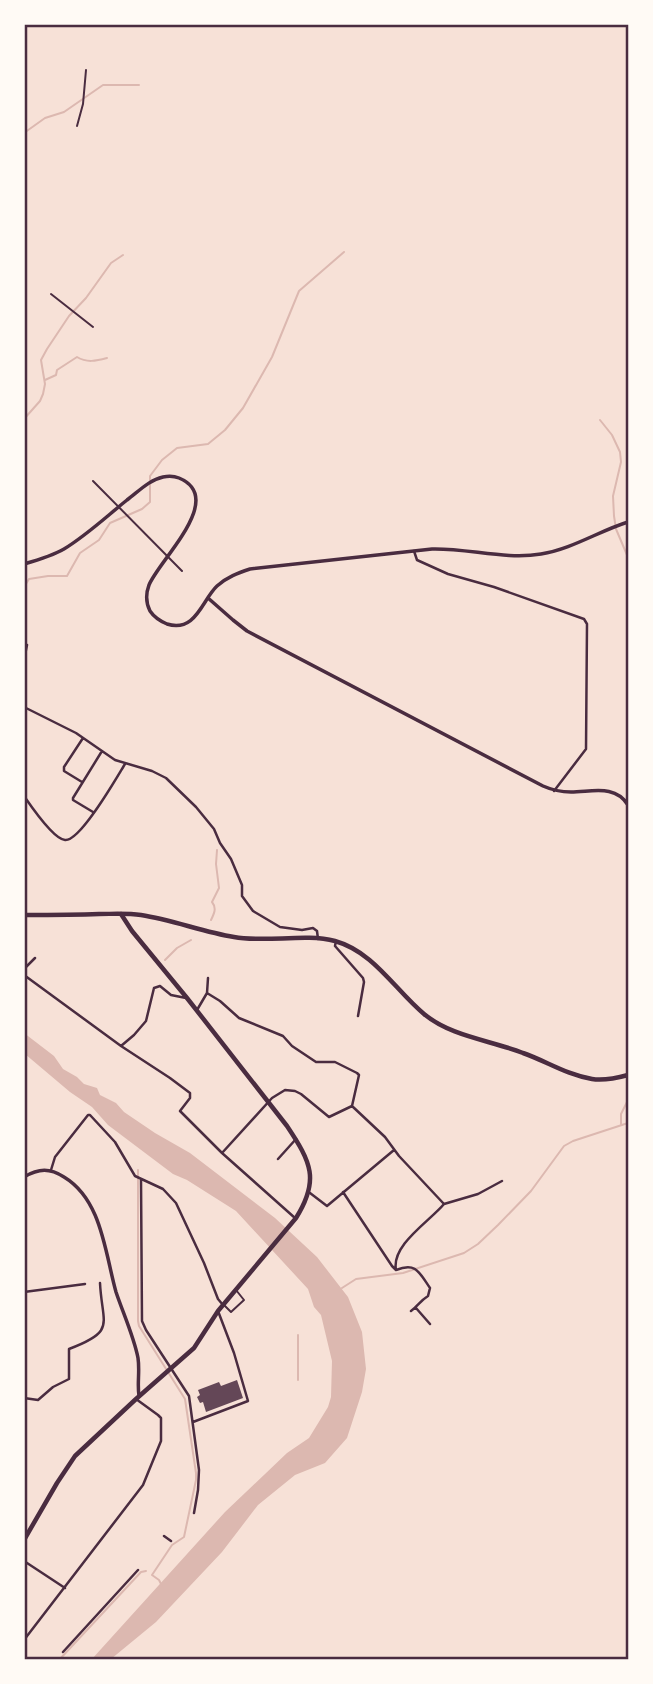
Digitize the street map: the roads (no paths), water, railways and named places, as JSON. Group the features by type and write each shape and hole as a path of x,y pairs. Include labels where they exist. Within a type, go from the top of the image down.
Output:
{"main road":[{"path":"24,1540 75,1456 194,1348 235,1289 296,1218 309,1192 308,1163 296,1139 121,914"},
{"path":"25,915 137,915 249,939 336,941 371,961 424,1014 442,1027 521,1052 575,1075 595,1080 628,1074"}],"street":[{"path":"24,564 41,560 63,549 146,485 163,477 181,479 193,489 196,504 188,527 148,587 147,603 151,612 164,623 172,625 189,621 198,614 214,588 234,574 250,569 414,551 456,550 514,556 534,555 564,548 628,522"},
{"path":"414,551 417,560 448,574 494,587 584,620 587,624 586,749 554,791"},
{"path":"208,598 247,631 554,791 606,791 622,796 628,805"},
{"path":"24,660 27,645"},
{"path":"24,706 83,738 115,760 159,774 175,786 214,828 220,843 232,859 242,885 242,896 253,911 280,927 302,930 313,928 317,931 318,939"},
{"path":"82,782 64,771 64,768 83,738"},
{"path":"94,813 73,800 102,751"},
{"path":"24,796 54,833 68,840 94,813 125,764"},
{"path":"24,905 25,915"},
{"path":"336,941 335,946 363,978 358,1016"},
{"path":"24,969 35,958"},
{"path":"24,975 190,1093 190,1098 180,1111 222,1153 296,1218"},
{"path":"197,1010 207,993 208,978"},
{"path":"121,1046 146,1021 154,988 160,986 171,995 187,998"},
{"path":"207,993 239,1018 283,1037 316,1062 335,1062 354,1071 359,1075 352,1106"},
{"path":"222,1153 279,1093 290,1090 301,1094 329,1117 352,1106"},
{"path":"352,1106 385,1138 444,1204"},
{"path":"51,1170 55,1157 88,1115 115,1142 135,1176 163,1189 176,1203 223,1305"},
{"path":"278,1159 296,1139"},
{"path":"309,1192 327,1206 394,1150"},
{"path":"24,1177 38,1170 51,1170 68,1179 85,1196 94,1211 119,1301 136,1349 139,1369 138,1397 161,1418 161,1441 141,1489 24,1640"},
{"path":"141,1179 142,1321 189,1396 199,1469 194,1513"},
{"path":"396,1270 395,1264 405,1244 444,1204 478,1194 502,1181"},
{"path":"343,1192 396,1270"},
{"path":"396,1270 414,1267 430,1288 429,1294 411,1311"},
{"path":"24,1398 38,1400 53,1387 69,1379 69,1349 95,1338 101,1332 104,1323 100,1283"},
{"path":"24,1292 85,1284"},
{"path":"416,1308 430,1324"},
{"path":"193,1422 248,1401 218,1311"},
{"path":"423,1326 426,1320"},
{"path":"164,1536 171,1541"},
{"path":"24,1561 65,1588"},
{"path":"63,1652 138,1570"}],"lane":[{"path":"77,126 83,104 86,70"},
{"path":"51,294 93,327"},
{"path":"93,481 182,571"},
{"path":"223,1305 231,1312 244,1300 235,1289"}],"waterway":[{"path":"24,133 45,118 64,112 103,85 139,85"},
{"path":"24,587 29,579 67,576 80,553 99,540 110,523 142,509 150,502 150,476 162,460 177,448 208,444 225,430 243,408 272,357 299,291 344,252"},
{"path":"24,419 43,394 45,384 41,360 47,349 111,263 123,255"},
{"path":"45,380 56,375 57,370 77,357 92,361 107,358"},
{"path":"600,420 612,435 620,452 621,462 613,496 614,516 616,529 627,555 628,573"},
{"path":"211,920 215,909 212,902 219,888 217,850"},
{"path":"165,960 177,948 191,940"},
{"path":"621,1124 621,1114 628,1100"},
{"path":"342,1288 356,1279 403,1273 464,1253 478,1244 531,1191 564,1146 628,1123"},
{"path":"138,1170 138,1321 185,1399 196,1473 184,1537 172,1545 152,1575 161,1584"},
{"path":"298,1335 298,1380"},
{"path":"59,1660 141,1572 146,1571"}]}
